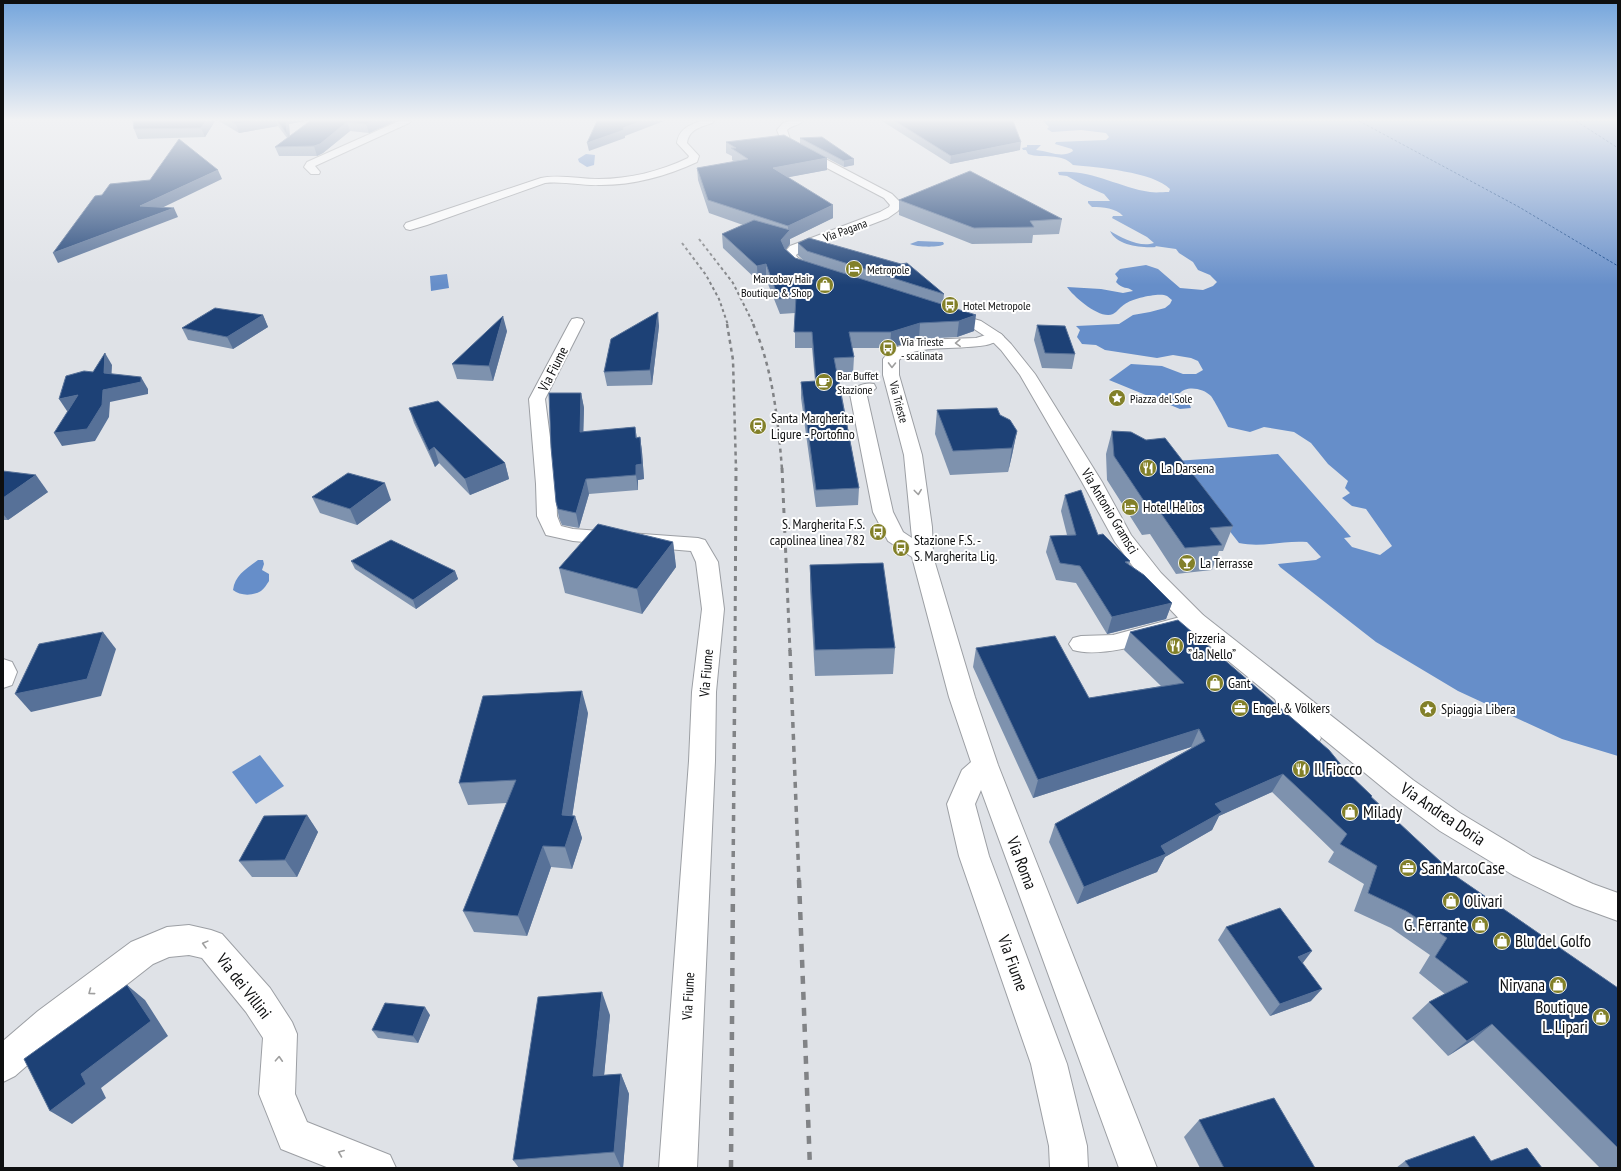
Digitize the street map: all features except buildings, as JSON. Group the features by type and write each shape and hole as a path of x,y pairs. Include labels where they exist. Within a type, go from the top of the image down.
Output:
{"street":[{"path":"410,226 435,219 472,204 544,180 562,178 601,182 643,176"},
{"name":"Via Pagana","path":"824,275 801,268 791,259 789,254 795,248 884,215 894,209 896,204 888,196 849,176"},
{"path":"936,312 976,324 996,337"},
{"name":"Via Fiume","path":"577,322 537,399 546,484 547,516 553,530 573,535 698,545 707,562 713,609 704,692 702,761 678,1168"},
{"name":"Via Trieste","path":"922,554 922,527 913,455 891,375 891,360 897,352 919,345 977,343 996,337"},
{"name":"Via Antonio Gramsci","path":"996,337 1027,374 1092,482 1122,537 1153,578 1195,621 1285,694"},
{"path":"868,388 858,394 883,512 895,536 922,554"},
{"name":"Via Roma","path":"922,554 962,697 985,765 1138,1168"},
{"path":"1081,644 1113,643 1195,621"},
{"path":"3,668 5,672 3,679"},
{"path":"1285,694 1292,718 1326,759"},
{"name":"Via Andrea Doria","path":"1285,694 1403,788 1450,822 1523,866 1585,895 1618,907"},
{"name":"Via Fiume","path":"985,765 972,778 961,804 974,856 1049,1064 1068,1146 1068,1168"},
{"name":"Via dei Villini","path":"3,1064 50,1023 142,953 167,942 189,940 211,945 258,1000 280,1034 277,1094 294,1136 377,1168"}],"water":[{"path":"1064,176 1092,176 1138,190 1150,192 1169,192 1170,189 1151,178 1143,176 1618,176 1618,756 1562,739 1458,691 1376,642 1280,567 1278,564 1316,560 1321,557 1307,542 1256,545 1239,543 1175,461 1278,454 1351,537 1344,538 1352,547 1380,555 1392,546 1366,509 1352,506 1342,498 1350,493 1345,488 1348,481 1328,464 1311,443 1294,432 1264,427 1250,432 1228,427 1211,396 1199,389 1186,389 1179,394 1178,399 1189,403 1191,408 1180,409 1109,380 1131,364 1162,366 1183,374 1196,374 1203,370 1198,361 1191,358 1173,355 1157,358 1105,350 1096,345 1082,344 1077,337 1080,330 1076,326 1119,324 1133,315 1165,308 1172,300 1168,296 1163,295 1152,295 1139,298 1128,302 1113,314 1108,315 1101,314 1081,302 1067,287 1101,289 1123,293 1133,291 1118,284 1116,282 1118,278 1115,274 1120,269 1146,265 1158,269 1180,288 1203,290 1213,286 1217,282 1210,275 1198,270 1193,262 1179,253 1176,249 1130,245 1118,240 1110,231 1137,243 1154,243 1147,237 1112,218 1113,216 1123,216 1117,211 1092,207 1088,203 1088,201 1110,201 1104,194"},
{"path":"918,241 943,242 944,244 927,247 910,244"},
{"path":"447,274 449,288 431,291 430,276"},
{"path":"258,560 263,560 264,564 262,570 269,574 269,581 264,588 258,593 250,594 243,594 233,590 239,576 245,569"},
{"path":"260,755 284,786 256,804 232,772"}],"ferry route":[{"path":"1461,176 1519,207 1618,266"}],"railway":[{"path":"699,239 733,283 754,325"},
{"path":"682,243 706,275 719,299 728,325"},
{"path":"727,324 733,360 736,469"},
{"path":"753,324 760,341 774,395 782,469"},
{"path":"782,468 790,651"},
{"path":"735,651 736,469"},
{"path":"733,881 735,650"},
{"path":"790,650 799,881"},
{"path":"731,1168 733,880"},
{"path":"799,880 810,1168"}],"place":[{"name":"Metropole","path":"854,269"},
{"name":"Marcobay Hair Boutique & Shop","path":"825,285"},
{"name":"Hotel Metropole","path":"950,305"},
{"name":"Via Trieste - scalinata","path":"888,348"},
{"name":"Bar Buffet Stazione","path":"824,382"},
{"name":"Piazza del Sole","path":"1117,398"},
{"name":"Santa Margherita Ligure - Portofino","path":"758,426"},
{"name":"La Darsena","path":"1148,468"},
{"name":"Hotel Helios","path":"1130,507"},
{"name":"S. Margherita F.S. capolinea linea 782","path":"878,532"},
{"name":"Stazione F.S. - S. Margherita Lig.","path":"901,548"},
{"name":"La Terrasse","path":"1187,563"},
{"name":"Pizzeria ”da Nello”","path":"1175,646"},
{"name":"Gant","path":"1215,683"},
{"name":"Engel & Völkers","path":"1240,708"},
{"name":"Spiaggia Libera","path":"1428,709"},
{"name":"Il Fiocco","path":"1301,769"},
{"name":"Milady","path":"1350,812"},
{"name":"SanMarcoCase","path":"1408,868"},
{"name":"Olivari","path":"1451,901"},
{"name":"G. Ferrante","path":"1480,925"},
{"name":"Blu del Golfo","path":"1502,941"},
{"name":"Nirvana","path":"1558,985"},
{"name":"Boutique L. Lipari","path":"1601,1017"}]}
